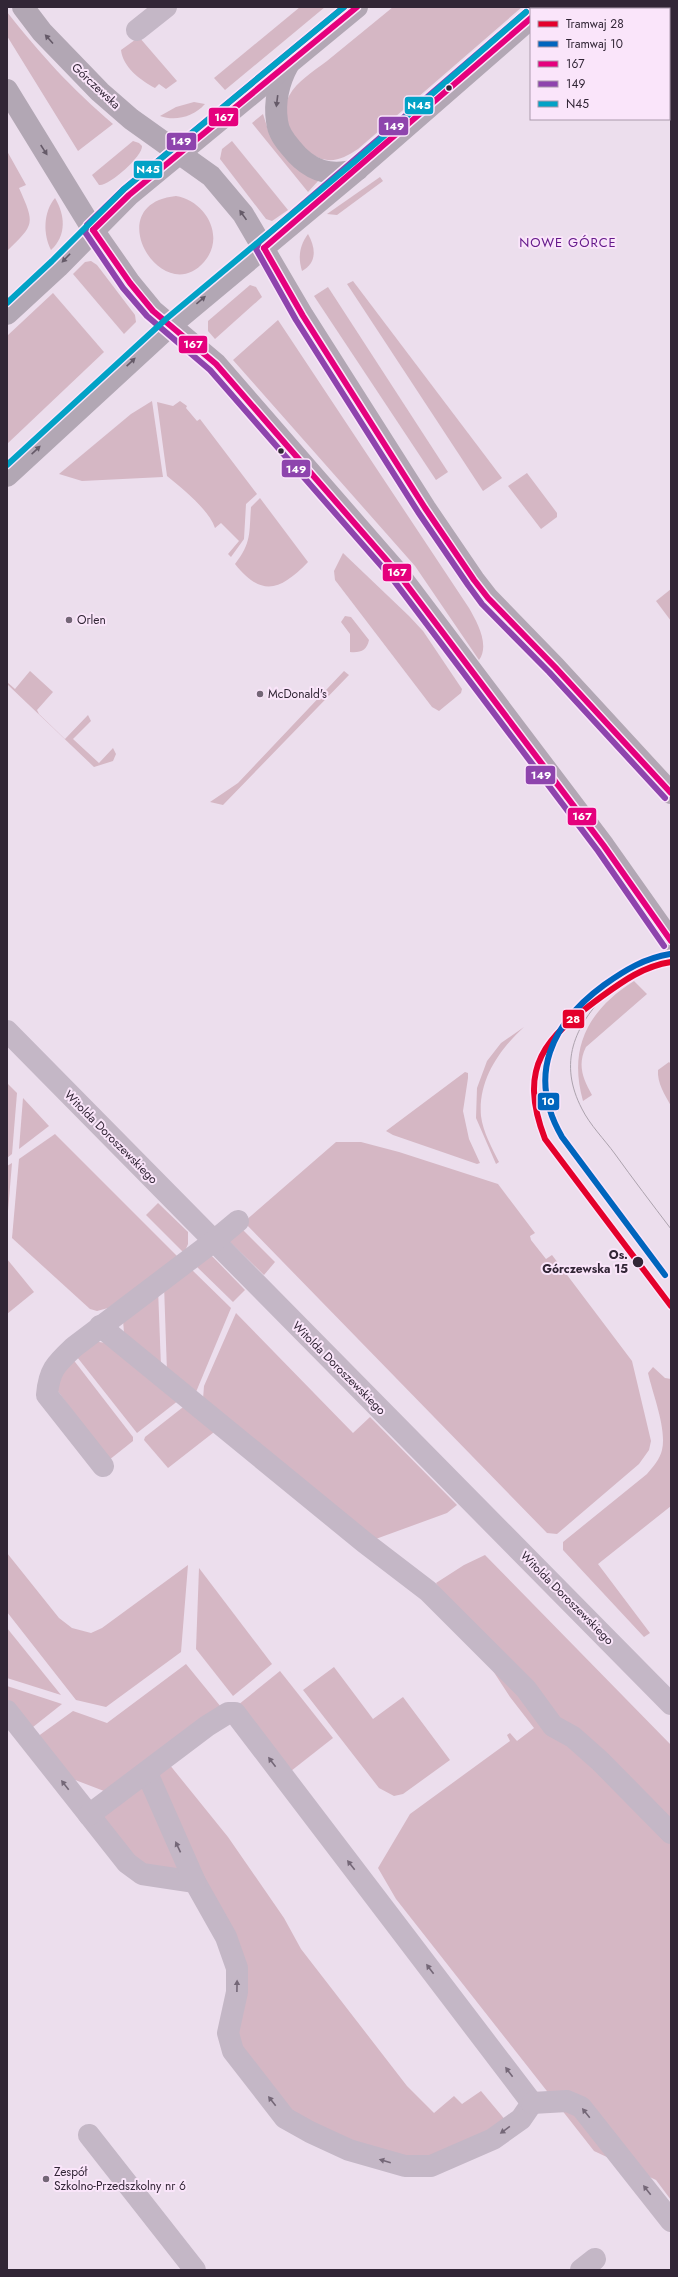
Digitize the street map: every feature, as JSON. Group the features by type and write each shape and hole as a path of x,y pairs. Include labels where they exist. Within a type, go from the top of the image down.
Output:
{"main road":[{"name":"Górczewska","path":"23,7 42,32 100,92 131,118 180,152 211,176 243,214 264,248"},
{"path":"7,314 58,267 129,195 358,7"},
{"path":"7,476 171,325 358,169 530,19"},
{"path":"288,64 281,77 276,111 279,131 286,142 297,156 316,170 338,174 358,169"},
{"path":"7,90 93,230 130,283 153,311 216,364 397,572 604,846 671,941"},
{"path":"264,248 316,336 425,508 474,580 488,598 555,667 671,793"}],"street":[{"path":"137,30 166,7"},
{"name":"Witolda Doroszewskiego","path":"7,1032 671,1704"},
{"path":"103,1466 47,1396 48,1378 56,1363 100,1326 214,1241 238,1220"},
{"path":"100,1326 364,1542 428,1591 526,1689 552,1726 573,1738 600,1761 671,1833"},
{"path":"7,1711 127,1863 142,1874 195,1882"},
{"path":"89,1815 220,1717 228,1713 235,1713 532,2103"},
{"path":"147,1773 195,1882 226,1937 237,1968 237,1992 228,2033 233,2051 285,2118 310,2132 349,2150 405,2166 431,2166 493,2139 521,2119 532,2103"},
{"path":"532,2103 567,2101 581,2107 671,2221"},
{"path":"89,2135 196,2270"}],"shaded area":[{"path":"300,7 325,7 225,90 214,78"},
{"path":"393,7 522,7 358,149 347,156 336,160 325,160 313,155 300,144 290,129 286,112 286,104 289,96 296,86 306,77"},
{"path":"671,7 671,10 670,8 622,8"},
{"path":"7,12 57,71 113,124 78,151 7,36"},
{"path":"139,37 177,81 166,89 159,84 155,88 144,81 133,72 125,62 121,50"},
{"path":"194,102 205,104 196,112 184,117 166,118 160,116 176,107"},
{"path":"263,114 270,136 319,180 308,192 252,123"},
{"path":"133,141 142,146 137,157 117,176 110,181 99,185 92,175"},
{"path":"232,141 288,210 272,221 266,219 220,159 222,149"},
{"path":"7,151 26,185 19,188 28,209 30,223 23,235 7,251"},
{"path":"380,177 383,181 337,215 327,214"},
{"path":"176,196 187,199 204,212 213,231 213,242 210,252 204,262 188,273 171,273 156,264 145,250 140,233 142,216 153,203"},
{"path":"55,198 61,211 63,225 60,238 51,250 47,238 46,217"},
{"path":"308,234 313,245 314,255 307,268 302,271 300,252"},
{"path":"91,261 97,265 135,315 136,322 124,334 73,274 85,262"},
{"path":"353,281 502,478 483,491 347,284"},
{"path":"250,285 256,287 262,297 215,339 208,331 208,321"},
{"path":"328,287 448,472 436,480 314,296"},
{"path":"53,293 104,352 7,444 7,336"},
{"path":"278,320 469,608 479,627 483,641 482,654 479,660 415,566 233,360"},
{"path":"152,401 163,477 82,481 59,474 131,414"},
{"path":"180,401 187,406 186,408 197,421 200,419 257,494 246,504 244,539 231,557 228,554 239,541 221,523 215,528 212,521 201,507 188,493 167,476 157,402 173,406"},
{"path":"527,473 557,513 557,517 541,529 508,486"},
{"path":"260,498 308,562 289,579 272,586 263,586 254,582 235,564 249,537 251,507"},
{"path":"343,553 423,631 462,689 461,693 439,711 432,707 335,580 334,571"},
{"path":"671,589 671,621 656,601"},
{"path":"345,616 351,617 369,640 367,646 363,650 350,652 350,634 341,622"},
{"path":"30,671 53,692 37,710 39,714 65,739 88,715 91,721 73,739 99,763 113,748 116,754 113,761 94,767 7,684 7,682 15,689"},
{"path":"344,671 349,675 223,805 210,802 238,783"},
{"path":"634,981 647,994 586,1047 583,1054 582,1072 592,1095 583,1101 579,1082 578,1064 580,1047 586,1032 594,1018 605,1005 618,992"},
{"path":"524,1027 506,1046 499,1056 492,1067 483,1090 481,1103 482,1122 499,1162 496,1164 476,1118 477,1088 487,1061 501,1043"},
{"path":"669,1062 671,1064 671,1106 662,1089 658,1075 658,1070"},
{"path":"465,1072 468,1073 468,1078 463,1111 469,1139 480,1163 477,1164 393,1135 386,1131"},
{"path":"7,1083 17,1093 12,1154 7,1158"},
{"path":"23,1098 49,1126 19,1149"},
{"path":"55,1134 178,1257 108,1308 97,1311 90,1309 12,1238 19,1159"},
{"path":"336,1142 361,1142 399,1152 498,1184 535,1233 530,1236 531,1240 546,1259 552,1255 632,1361 651,1441 649,1450 639,1464 557,1534 547,1533 244,1222"},
{"path":"12,1163 7,1223 7,1166"},
{"path":"158,1203 188,1232 188,1244 184,1253 146,1215"},
{"path":"238,1225 275,1262 264,1275 225,1237"},
{"path":"207,1251 245,1290 233,1302 193,1263"},
{"path":"7,1259 34,1292 7,1314"},
{"path":"189,1267 231,1308 196,1392 167,1372 164,1285"},
{"path":"158,1289 161,1367 124,1333 123,1320"},
{"path":"236,1313 353,1433 370,1417 457,1505 447,1513 373,1540 203,1399 204,1386"},
{"path":"93,1341 112,1344 179,1400 137,1433 77,1357"},
{"path":"72,1358 133,1437 133,1441 109,1460 57,1390 58,1378"},
{"path":"653,1367 665,1378 671,1379 671,1506 598,1564 650,1633 644,1637 563,1550 563,1542 647,1474 660,1457 663,1432 648,1373"},
{"path":"187,1404 218,1429 168,1468 144,1440 145,1437"},
{"path":"7,1553 59,1618 72,1628 91,1633 102,1628 188,1565 181,1652 106,1707 76,1700 7,1612"},
{"path":"485,1555 671,1745 671,2200 656,2180 594,2151 396,1899 378,1868 410,1814 510,1741 507,1735 510,1733 517,1741 534,1728 510,1697 436,1583 464,1565"},
{"path":"199,1568 272,1664 233,1696 196,1649"},
{"path":"7,1628 61,1695 7,1678"},
{"path":"186,1664 221,1707 104,1791 70,1778 37,1737 73,1711 107,1723"},
{"path":"334,1667 373,1719 403,1697 450,1760 403,1794 394,1796 379,1788 303,1690"},
{"path":"280,1671 333,1738 291,1771 238,1705"},
{"path":"7,1686 62,1704 33,1727 28,1726 7,1700"},
{"path":"169,1764 228,1837 284,1918 301,1949 407,2086 434,2113 454,2096 462,2104 481,2091 507,2122 435,2158 411,2158 351,2144 288,2112 233,2035 242,1986 156,1775"},
{"path":"145,1781 185,1874 147,1867 132,1856 100,1814"}],"tram line":[{"name":"10","path":"665,1275 562,1137 551,1114 546,1092 546,1072 550,1052 558,1033 570,1016 586,1000 620,974 652,958 670,954"},
{"name":"28","path":"671,962 652,967 634,975 609,991 565,1026 551,1041 542,1056 536,1073 534,1092 537,1114 545,1139 671,1306"},
{"path":"608,992 586,1018 573,1046 571,1076 575,1092 589,1121 671,1229"}],"transit line":[{"name":"149","path":"344,7 124,189 87,225 85,232 123,288 147,316 210,370 391,577 598,851 664,946"},
{"name":"N45","path":"7,303 52,261 124,189 344,7"},
{"name":"167","path":"93,230 129,195 357,7"},
{"name":"149","path":"526,12 259,242 256,249 296,320 418,512 482,604 549,672 665,798"},
{"name":"N45","path":"7,465 166,319 353,163 526,12"},
{"name":"167","path":"264,248 530,19"},
{"name":"167","path":"93,230 130,283 153,311 216,364 397,572 604,846 671,941"},
{"name":"167","path":"264,248 303,316 425,508 474,580 488,598 555,667 671,793"}],"place":[{"name":"Orlen","path":"69,620"},
{"name":"McDonald's","path":"260,694"},
{"name":"Os. Górczewska 15","path":"638,1262"},
{"name":"Zespół Szkolno-Przedszkolny nr 6","path":"46,2179"}],"district":[{"name":"NOWE GÓRCE","path":"568,242"}]}
